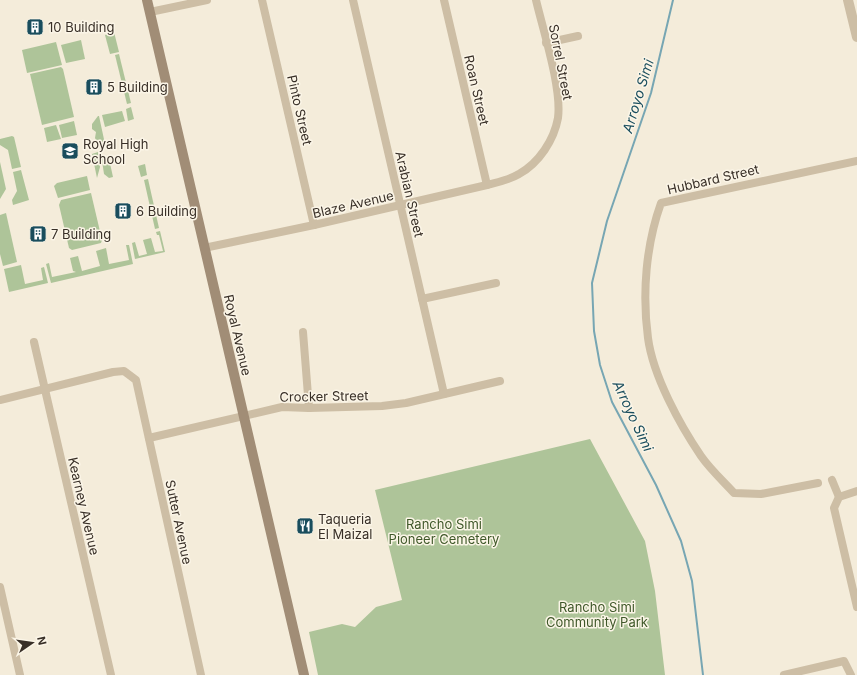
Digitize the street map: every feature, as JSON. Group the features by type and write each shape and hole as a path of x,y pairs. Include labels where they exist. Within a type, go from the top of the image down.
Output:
{"main road":[{"name":"Royal Avenue","path":"147,0 304,675"}],"street":[{"path":"150,12 207,0"},
{"name":"Pinto Street","path":"262,0 314,225"},
{"name":"Arabian Street","path":"353,0 444,394"},
{"name":"Roan Street","path":"444,0 487,185"},
{"name":"Sorrel Street","path":"536,0 558,101 558,118 544,151"},
{"path":"848,0 857,38"},
{"path":"546,43 578,36"},
{"name":"Blaze Avenue","path":"204,248 314,225 510,179 520,174 537,160 544,151"},
{"name":"Hubbard Street","path":"818,484 761,494 734,493 702,457 661,384 648,338 646,275 652,230 661,203 857,161"},
{"path":"422,299 496,283"},
{"path":"303,332 309,408"},
{"name":"Kearney Avenue","path":"34,342 111,675"},
{"name":"Sutter Avenue","path":"45,388 113,372 124,371 136,380 200,675"},
{"name":"Crocker Street","path":"149,438 282,407 309,408 382,406 500,381"},
{"path":"0,400 45,388"},
{"path":"832,480 839,496 834,508 856,601"},
{"path":"839,496 857,491"},
{"path":"0,587 20,675"},
{"path":"784,675 844,661 851,675"}],"green space":[{"path":"114,32 119,52 110,54 105,35"},
{"path":"81,40 85,59 66,63 61,45"},
{"path":"56,42 62,65 27,73 22,50"},
{"path":"119,54 131,103 127,104 115,55"},
{"path":"61,67 63,69 74,117 42,125 30,74"},
{"path":"131,107 134,119 128,121 126,109"},
{"path":"122,111 125,121 105,127 102,115"},
{"path":"98,116 105,144 97,142 95,138 96,132 92,129 92,124"},
{"path":"74,121 77,135 62,138 59,125"},
{"path":"56,125 61,139 47,142 44,128"},
{"path":"12,136 14,137 21,167 12,169 8,150 0,145 0,139"},
{"path":"98,152 100,167 97,178 92,154"},
{"path":"101,154 109,159 113,177 109,178 104,174"},
{"path":"0,162 6,189 0,199"},
{"path":"145,164 147,175 141,177 138,166"},
{"path":"21,170 29,200 13,205 12,200 17,191 13,172"},
{"path":"87,176 90,190 58,198 54,186 57,183"},
{"path":"148,179 159,228 155,229 144,180"},
{"path":"91,193 102,240 101,243 72,250 69,248 59,205 61,200"},
{"path":"6,213 17,262 3,266 0,254 0,215"},
{"path":"160,231 165,252 135,259 132,243 135,242 139,256 147,254 143,240 151,238 155,252 163,251 159,235 157,235 156,232"},
{"path":"126,245 129,245 133,264 51,283 46,264 49,263 52,277 76,272 73,271 70,258 78,256 82,271 100,266 96,251 106,248 109,264 129,260"},
{"path":"21,265 25,284 43,280 41,268 44,267 48,283 9,292 4,269"},
{"path":"590,439 645,541 655,591 665,675 318,675 309,632 342,624 355,627 376,607 402,600 375,490"}],"waterway":[{"name":"Arroyo Simi","path":"673,0 651,93 607,221 592,283 594,331 600,365 612,402 656,485 681,541 692,581 703,675"}],"place":[{"name":"10 Building","path":"35,27"},
{"name":"5 Building","path":"94,87"},
{"name":"Royal High School","path":"70,151"},
{"name":"6 Building","path":"123,211"},
{"name":"7 Building","path":"38,234"},
{"name":"Taqueria El Maizal","path":"305,526"}],"park label":[{"name":"Rancho Simi Pioneer Cemetery","path":"444,532"},
{"name":"Rancho Simi Community Park","path":"597,614"}]}
